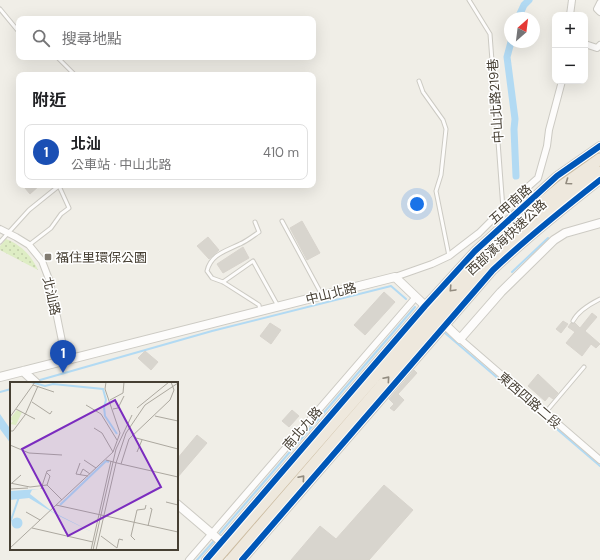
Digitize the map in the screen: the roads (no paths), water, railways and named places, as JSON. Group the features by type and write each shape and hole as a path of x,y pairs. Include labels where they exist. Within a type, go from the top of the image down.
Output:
{"highway":[{"name":"西部濱海快速公路","path":"230,560 438,320 562,186 600,159"},
{"name":"西部濱海快速公路","path":"215,560 431,312 482,258 534,217 600,172"}],"street":[{"path":"570,12 572,0"},
{"path":"600,3 597,9 600,12"},
{"path":"588,45 599,48"},
{"name":"五甲南路","path":"395,277 432,264 449,256 479,233 503,208 538,178 546,153 549,130 561,84"},
{"path":"206,560 425,306 475,251 557,176 600,146"},
{"path":"178,505 242,560 493,270 548,220 600,180"},
{"path":"395,277 460,339 501,292 554,240 565,233 600,224"},
{"name":"北汕路","path":"0,229 28,245 42,261 50,282 66,361"},
{"name":"中山北路","path":"0,377 395,277"},
{"name":"南北九路","path":"189,560 416,297"},
{"name":"東西四路二段","path":"460,339 600,460"},
{"path":"23,371 35,382"}],"lane":[{"name":"中山北路219巷","path":"468,0 490,34 503,208"},
{"path":"0,9 16,28"},
{"path":"60,60 72,72"},
{"path":"419,81 423,92 443,120 446,129 441,175 436,191 449,256"},
{"path":"0,242 29,210 56,188"},
{"path":"28,245 51,228 61,214 69,208 61,188"},
{"path":"282,221 322,295"},
{"path":"255,222 259,232 241,244 215,256 208,265 207,271 212,278 223,282 259,305 260,311"},
{"path":"223,282 253,261 278,306"},
{"path":"572,321 576,315 600,299"},
{"path":"545,412 584,366"}],"water":[{"path":"0,414 10,429 10,443 0,429"}],"waterway":[{"path":"521,12 524,5 529,0"},
{"path":"509,48 507,57 515,119 516,176"},
{"path":"512,272 548,238"},
{"path":"40,380 212,331 391,286 406,299"},
{"path":"220,533 415,307"},
{"path":"445,333 600,466"},
{"path":"0,392 10,389"},
{"path":"197,560 213,542"}],"place":[{"name":"福住里環保公園","path":"48,257"},
{"name":"北汕","path":"63,373"}]}
